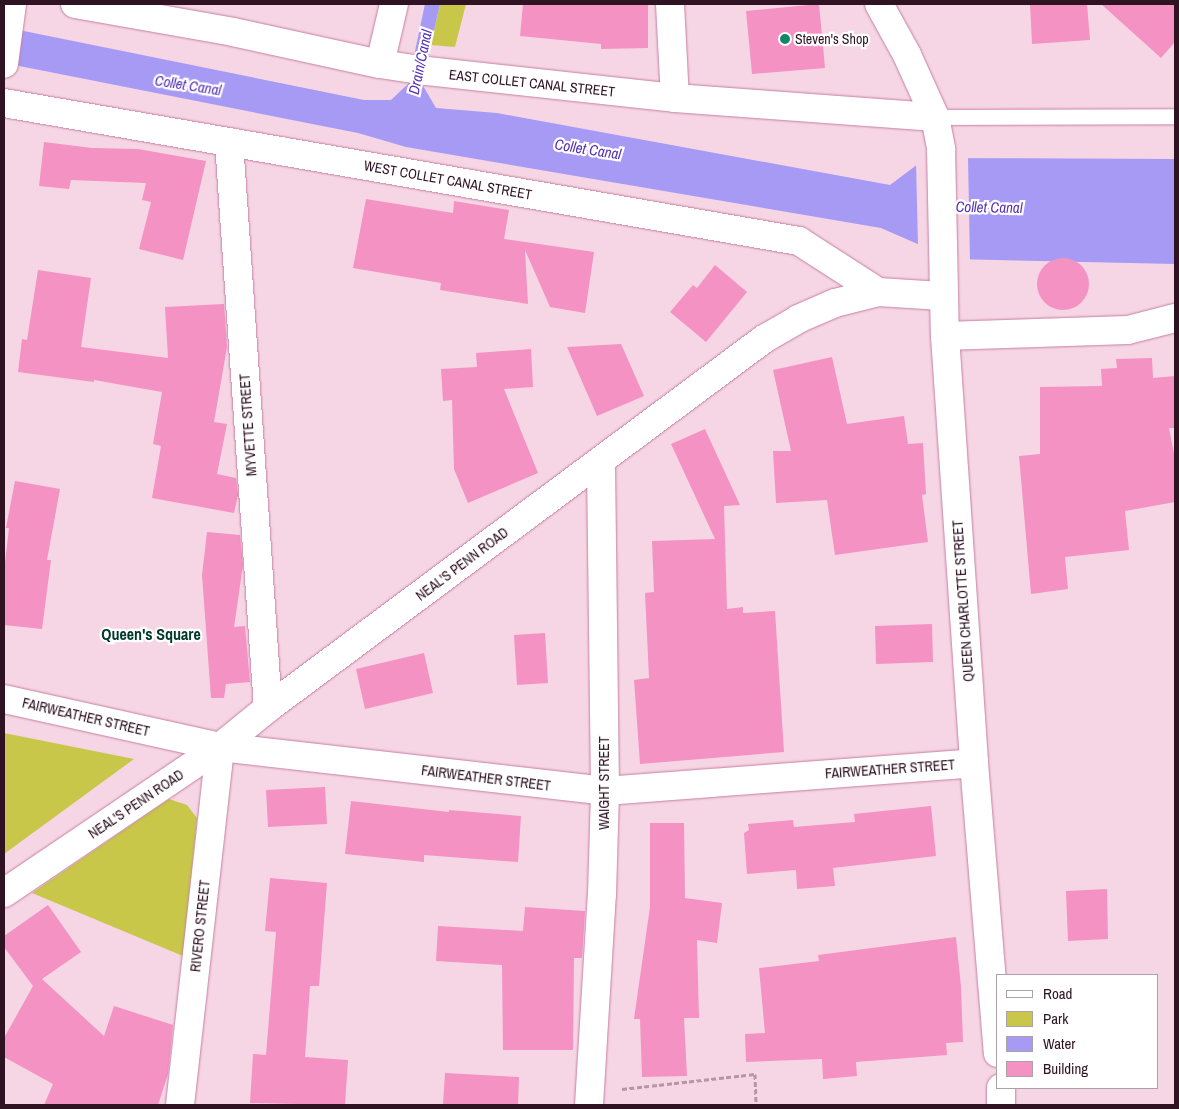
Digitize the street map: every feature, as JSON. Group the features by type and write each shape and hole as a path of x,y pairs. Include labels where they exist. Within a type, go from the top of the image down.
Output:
{"street":[{"name":"EAST COLLET CANAL STREET","path":"75,4 233,32 380,64 418,70 675,98 935,117"},
{"path":"380,64 394,4"},
{"path":"670,4 675,98"},
{"name":"QUEEN CHARLOTTE STREET","path":"879,4 907,55 935,117 941,149 942,296 974,763 996,1029"},
{"path":"5,56 11,8"},
{"name":"WEST COLLET CANAL STREET","path":"4,103 799,241 878,292"},
{"name":"MYVETTE STREET","path":"229,142 268,708"},
{"name":"NEAL'S PENN ROAD","path":"4,893 220,747 268,708 764,339 798,319 835,303 878,292 942,296"},
{"path":"945,336 1128,330 1175,318"},
{"name":"WAIGHT STREET","path":"589,1099 602,894 605,791 601,461"},
{"name":"FAIRWEATHER STREET","path":"4,699 220,747 605,791 974,763"},
{"name":"RIVERO STREET","path":"180,1105 220,747"},
{"path":"1000,1089 1001,1105"}],"lane":[{"path":"935,117 1175,116"}],"path":[{"path":"589,1099 755,1074 756,1105"}],"green space":[{"path":"440,4 466,4 455,47 431,45"},
{"path":"4,733 134,759 4,854"},
{"path":"169,799 187,805 197,818 183,956 32,893"}],"water":[{"path":"425,4 440,4 422,84 436,108 497,113 890,185 926,158 1175,159 1175,264 952,259 881,228 406,147 358,133 4,63 4,27 364,100 391,100 408,84"}],"pier":[{"path":"926,155 968,156 970,262 952,261 918,246 916,162"}],"building":[{"path":"523,4 648,4 648,48 601,49 601,44 520,36"},
{"name":"Steven's Shop","path":"819,4 825,68 752,74 746,11"},
{"path":"1030,4 1087,4 1090,40 1032,44"},
{"path":"1101,4 1175,4 1175,42 1161,58"},
{"path":"44,142 92,148 138,149 206,161 183,260 139,249 151,202 142,200 146,183 71,180 69,189 39,186"},
{"path":"366,199 453,213 454,201 509,210 504,239 594,252 585,313 550,307 525,250 528,304 440,290 441,283 353,268"},
{"path":"1063,258 1077,262 1085,270 1089,284 1085,298 1077,306 1063,310 1049,306 1041,298 1037,284 1041,270 1049,262"},
{"path":"715,265 747,292 706,342 670,312 693,285 697,288"},
{"path":"38,270 91,278 81,347 168,358 165,307 224,304 227,347 214,422 227,424 217,474 236,478 238,495 234,513 152,498 161,446 153,444 162,392 94,380 94,382 18,372 22,339 27,340"},
{"path":"621,344 644,396 597,416 567,347"},
{"path":"531,349 533,387 504,389 538,473 468,503 454,469 452,400 443,401 441,369 477,367 476,353"},
{"path":"832,357 847,424 904,416 908,444 923,443 926,494 922,495 928,542 835,555 827,500 776,503 773,451 791,451 773,370"},
{"path":"1152,358 1153,378 1175,376 1175,428 1169,428 1175,459 1175,502 1125,511 1129,550 1065,557 1068,589 1031,594 1019,456 1040,454 1040,387 1102,386 1101,369 1117,368 1116,359"},
{"path":"705,429 740,505 724,506 727,609 743,607 743,613 775,611 784,752 640,764 634,680 649,678 645,593 654,592 652,541 715,539 671,444"},
{"path":"15,481 60,489 47,560 51,560 42,629 4,625 4,571 9,528 6,528"},
{"path":"207,532 240,535 243,565 234,627 245,626 250,682 226,684 224,698 211,698 202,575"},
{"path":"932,624 933,662 876,664 875,626"},
{"path":"545,633 548,683 517,685 514,635"},
{"path":"424,653 433,693 365,709 356,669"},
{"path":"325,787 327,824 268,827 266,790"},
{"path":"351,801 449,812 449,810 521,816 518,862 424,855 424,862 345,854"},
{"path":"931,806 936,856 833,868 835,886 797,889 796,870 747,874 744,833 749,830 748,824 793,820 794,827 855,822 854,814"},
{"path":"650,823 684,823 685,898 722,903 717,943 697,940 699,1018 684,1018 687,1076 642,1077 640,1019 634,1019 650,907"},
{"path":"270,878 327,883 319,986 310,986 305,1057 348,1060 345,1105 250,1103 253,1054 266,1055 276,932 265,931"},
{"path":"1107,889 1108,939 1068,941 1066,891"},
{"path":"48,905 81,952 42,979 104,1036 114,1006 173,1025 168,1074 158,1105 44,1105 53,1084 4,1057 4,1038 33,986 4,947 4,936"},
{"path":"525,907 585,911 582,958 574,958 573,1050 503,1050 502,965 436,961 438,926 523,931"},
{"path":"956,937 961,987 963,1042 946,1043 947,1055 856,1062 857,1076 823,1079 822,1059 746,1062 745,1034 765,1033 759,968 819,961 818,955"},
{"path":"445,1073 519,1077 518,1105 443,1105"}],"place":[{"name":"Steven's Shop","path":"785,39"}],"district":[{"name":"Queen's Square","path":"151,634"}],"water label":[{"name":"Drain/Canal","path":"420,62"},
{"name":"Collet Canal","path":"188,85"},
{"name":"Collet Canal","path":"588,149"},
{"name":"Collet Canal","path":"989,207"}]}
